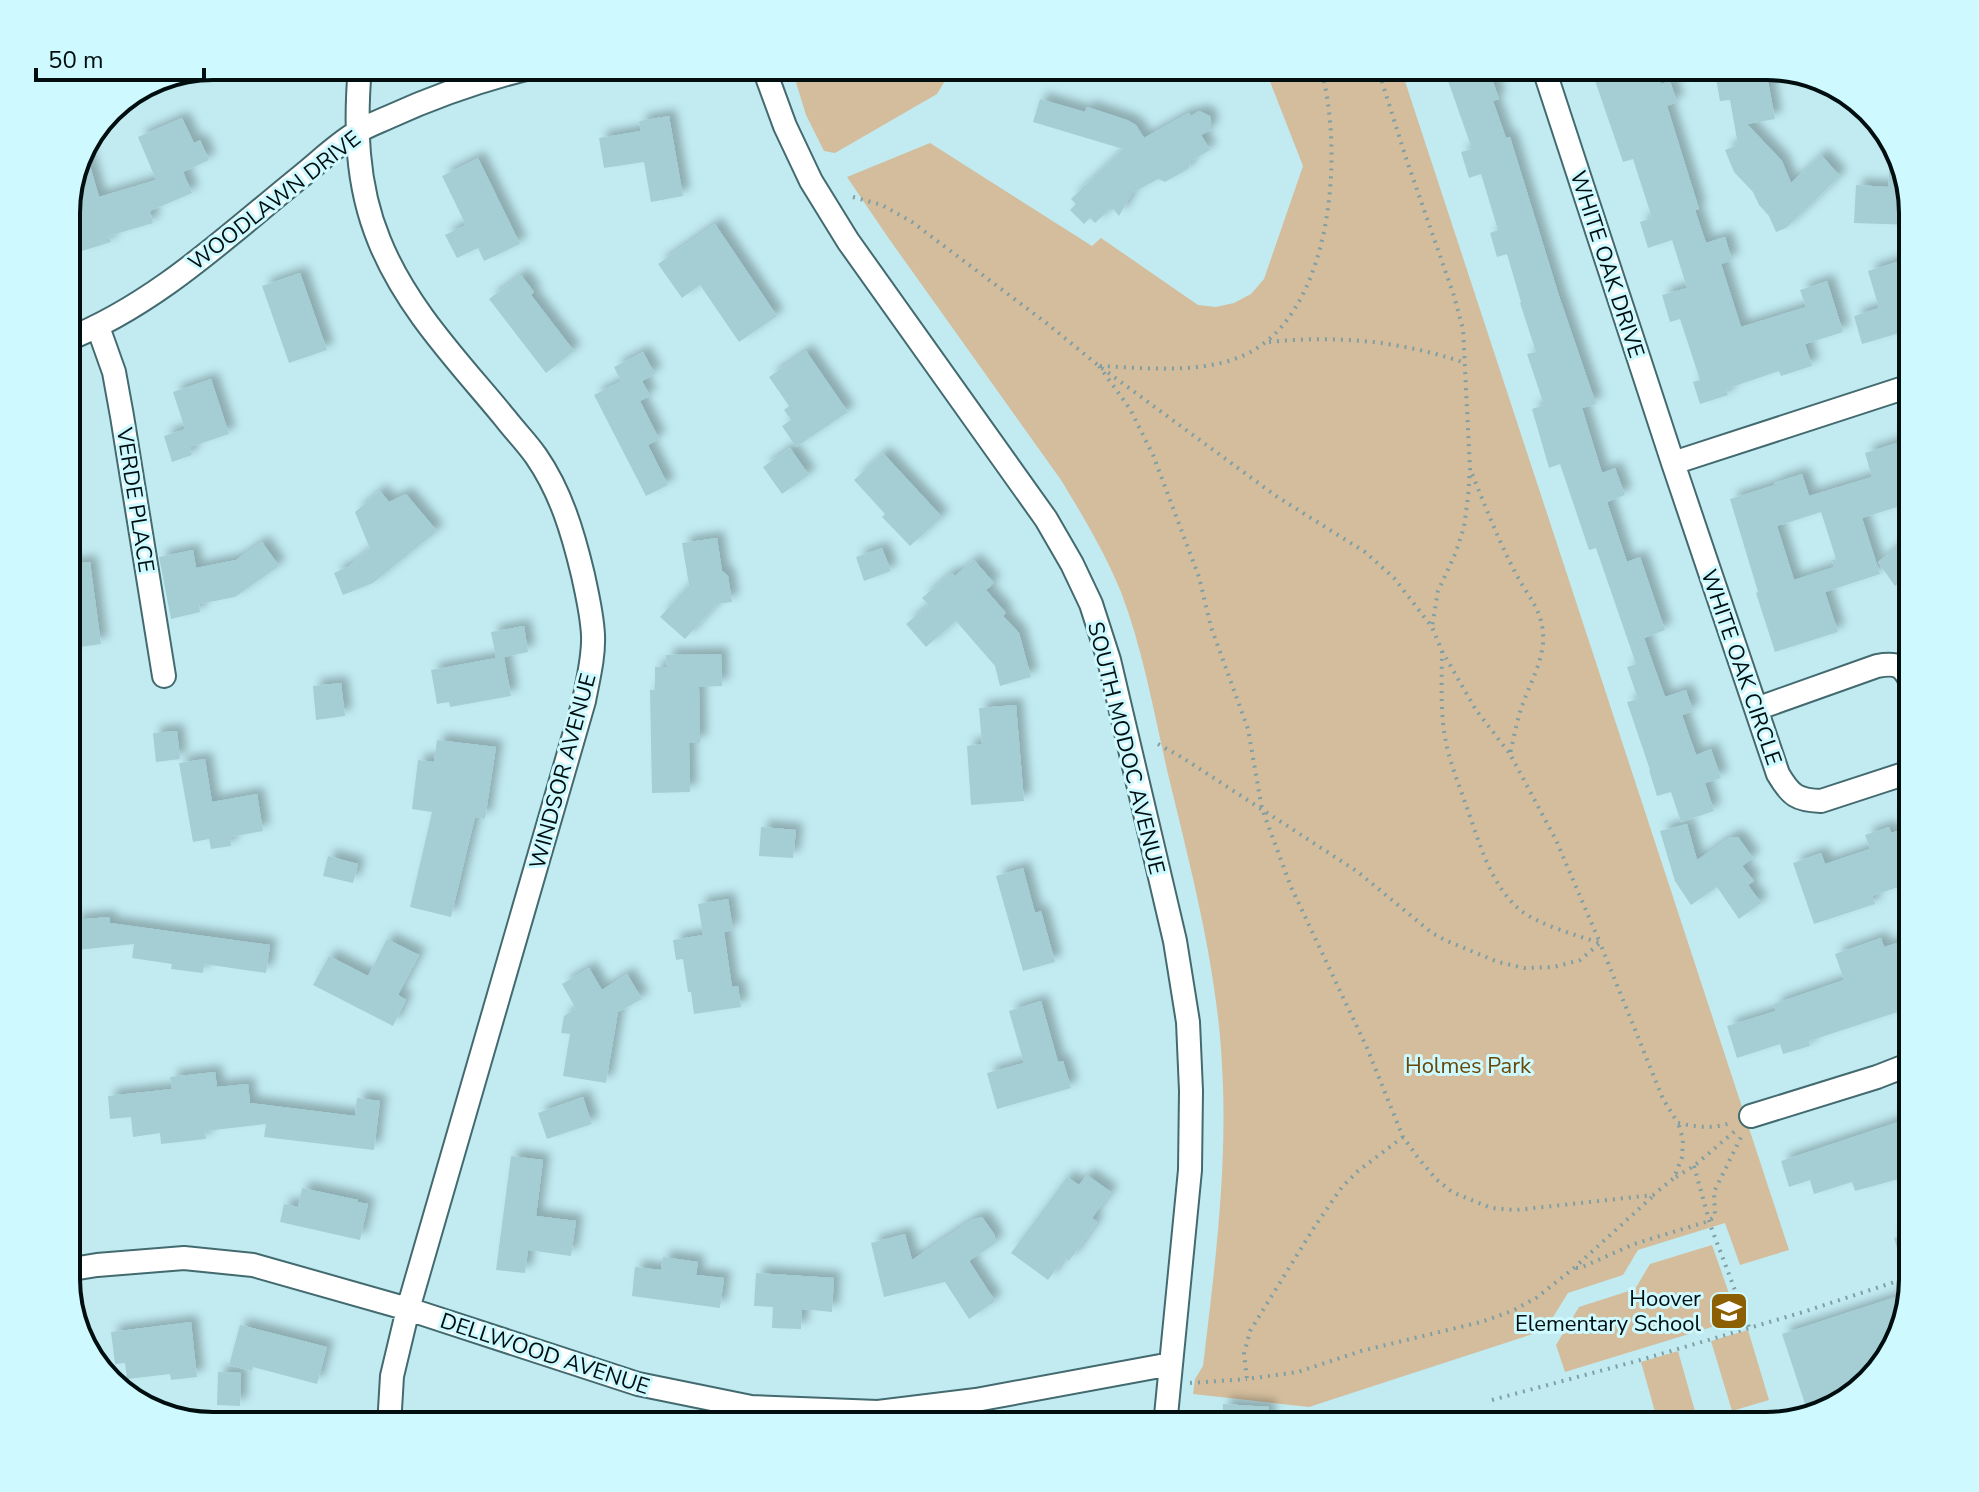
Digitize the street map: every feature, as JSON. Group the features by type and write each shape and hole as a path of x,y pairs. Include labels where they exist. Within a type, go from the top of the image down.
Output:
{"street":[{"name":"WINDSOR AVENUE","path":"359,80 356,133 360,173 367,209 379,241 409,298 536,456 572,530 591,608 593,636 584,701 408,1309 392,1376 390,1412"},
{"name":"WOODLAWN DRIVE","path":"80,334 98,327 180,275 356,133 419,104 487,80"},
{"name":"SOUTH MODOC AVENUE","path":"768,80 785,126 811,181 848,241 1046,519 1091,604 1109,660 1175,941 1188,1022 1190,1170 1166,1412"},
{"name":"WHITE OAK DRIVE","path":"1548,80 1673,463"},
{"name":"VERDE PLACE","path":"98,327 114,372 164,676"},
{"path":"1673,463 1899,390"},
{"name":"WHITE OAK CIRCLE","path":"1673,463 1785,787 1795,797 1821,801 1899,776"},
{"path":"1756,709 1877,666 1899,666"},
{"path":"1751,1116 1899,1068"},
{"name":"DELLWOOD AVENUE","path":"80,1268 184,1258 253,1265 408,1309 638,1384 751,1407 878,1412 976,1400 1171,1364"}],"path":[{"path":"1099,366 1210,366 1241,357 1267,342 1285,323 1303,294 1317,261 1327,219 1331,186 1331,129 1324,80"},
{"path":"1381,80 1463,329 1470,469 1468,497 1464,527 1438,591 1432,627"},
{"path":"853,197 882,205 912,222 1099,366 1276,496 1365,552 1394,578 1432,627 1442,651 1476,710 1510,754 1556,840 1663,1099 1678,1123 1683,1139 1682,1157 1674,1178"},
{"path":"1267,342 1305,338 1378,342 1433,351 1466,363"},
{"path":"1099,366 1130,409 1167,489 1199,577 1211,627 1248,729 1262,809 1291,887 1367,1048 1403,1137 1436,1179 1452,1192 1491,1208 1516,1210 1653,1195"},
{"path":"1470,469 1515,573 1533,599 1543,630 1543,646 1520,712 1510,754"},
{"path":"1442,651 1444,736 1489,868 1501,890 1522,912 1555,928 1600,943"},
{"path":"1158,744 1358,872 1432,933 1498,962 1524,968 1554,967 1580,960 1600,943"},
{"path":"1678,1123 1697,1128 1722,1126 1751,1116"},
{"path":"1190,1383 1298,1372 1361,1351 1481,1322 1512,1311 1536,1298 1574,1268 1653,1195 1694,1166 1751,1116"},
{"path":"1574,1268 1634,1244 1709,1221 1715,1216 1714,1192 1751,1116"},
{"path":"1247,1379 1244,1354 1250,1331 1315,1226 1350,1179 1403,1137"},
{"path":"1694,1166 1709,1221 1749,1327"},
{"path":"1492,1400 1579,1378 1899,1280"}],"green space":[{"path":"795,80 946,80 937,94 835,153 824,151 806,115"},
{"name":"Holmes Park","path":"1269,80 1405,80 1789,1250 1740,1265 1725,1223 1638,1250 1623,1275 1568,1293 1545,1330 1309,1407 1193,1394 1195,1379 1203,1366 1219,1216 1223,1103 1219,1028 1209,955 1194,882 1142,659 1121,592 1101,549 1061,480 847,177 930,143 1092,246 1101,238 1198,305 1216,307 1234,303 1251,294 1264,279 1303,166"},
{"path":"1712,1245 1738,1319 1565,1372 1556,1345 1579,1307 1635,1289 1650,1264"},
{"path":"1748,1330 1769,1400 1732,1411 1711,1341"},
{"path":"1678,1351 1695,1412 1655,1412 1641,1362"}],"building":[{"path":"1448,80 1492,80 1499,99 1493,101 1506,138 1510,137 1596,404 1582,408 1602,473 1615,468 1625,495 1607,502 1627,562 1640,557 1665,630 1644,638 1665,697 1686,690 1693,711 1682,715 1696,755 1711,749 1721,778 1705,783 1714,811 1681,822 1671,792 1657,796 1627,702 1638,699 1627,667 1636,664 1596,548 1589,550 1560,464 1549,468 1532,409 1544,405 1527,354 1536,352 1507,254 1497,257 1490,233 1498,230 1481,174 1469,178 1461,152 1472,149"},
{"path":"1595,80 1660,80 1661,84 1670,81 1677,102 1667,106 1699,209 1695,210 1706,243 1725,237 1732,260 1721,264 1741,327 1806,307 1800,290 1827,281 1843,332 1805,344 1812,366 1781,376 1779,371 1726,389 1728,395 1700,404 1693,382 1700,380 1680,319 1670,322 1662,295 1687,288 1672,240 1648,248 1640,222 1652,218 1633,159 1623,162"},
{"path":"1716,80 1771,81 1768,81 1775,119 1747,124 1782,161 1791,183 1821,155 1840,176 1786,228 1776,232 1753,192 1734,172 1725,150 1738,145 1730,100 1720,101"},
{"path":"1040,99 1085,112 1087,107 1127,120 1136,125 1144,138 1189,113 1191,116 1199,111 1210,116 1211,130 1201,135 1210,150 1191,161 1188,169 1165,182 1158,179 1132,193 1119,216 1110,209 1095,223 1090,218 1084,224 1070,210 1076,204 1071,199 1123,149 1033,122"},
{"path":"669,116 683,196 651,202 644,162 604,168 599,138 641,131 639,121"},
{"path":"182,118 194,143 200,140 209,160 183,172 192,193 150,211 153,223 109,236 111,242 82,251 80,204 90,165 99,197 156,180 138,137"},
{"path":"478,158 520,244 484,261 478,248 457,258 445,235 466,225 442,176"},
{"path":"1889,166 1898,196 1899,225 1854,223 1856,185 1888,187"},
{"path":"715,224 777,316 739,342 700,285 682,298 658,264"},
{"path":"1899,261 1899,333 1862,344 1854,316 1879,308 1868,271"},
{"path":"300,273 327,350 289,363 262,286"},
{"path":"521,275 534,292 531,295 574,351 546,373 489,299"},
{"path":"806,351 848,412 796,447 782,426 791,420 784,410 789,406 769,377"},
{"path":"643,352 655,374 642,381 650,396 640,401 659,439 648,445 668,485 646,496 594,395 621,381 614,367"},
{"path":"211,379 229,434 190,447 192,455 172,462 164,436 185,429 173,392"},
{"path":"1899,442 1899,506 1862,518 1880,574 1825,592 1838,632 1775,652 1730,499 1802,474 1809,496 1872,477 1865,453","holes":["1821,512 1836,559 1832,560 1834,567 1794,580 1777,526"]},
{"path":"790,448 809,475 782,494 763,467"},
{"path":"883,453 942,517 910,546 882,517 885,514 854,480"},
{"path":"380,491 389,502 406,494 437,531 373,583 343,595 334,573 349,566 370,549 355,512"},
{"path":"717,538 722,571 728,576 732,602 717,604 685,639 660,617 689,585 682,543"},
{"path":"262,542 279,566 235,597 199,604 200,612 171,619 159,557 193,550 196,568 236,560"},
{"path":"1899,547 1899,583 1895,586 1878,562"},
{"path":"882,548 891,571 864,581 856,557"},
{"path":"974,560 994,583 986,590 1019,633 1031,677 1000,686 995,666 956,621 926,647 906,624 929,605 922,598 951,573 955,576"},
{"path":"90,562 101,644 80,647 80,563"},
{"path":"524,626 528,652 504,657 511,696 450,707 449,702 437,704 431,670 496,658 491,632"},
{"path":"721,654 722,686 699,687 700,743 689,743 690,792 652,793 650,690 655,690 655,667 667,667 666,655"},
{"path":"341,683 345,716 316,720 313,686"},
{"path":"1016,705 1024,801 971,805 967,746 982,744 979,708"},
{"path":"177,731 180,759 156,762 153,733"},
{"path":"437,740 496,747 485,819 475,817 451,917 410,907 432,812 412,809 418,760 434,762"},
{"path":"205,759 212,802 257,794 263,831 230,837 231,846 211,849 209,839 193,842 179,763"},
{"path":"1687,824 1697,860 1731,837 1738,837 1753,858 1742,866 1754,881 1748,885 1761,903 1739,919 1717,887 1691,905 1675,881 1660,831"},
{"path":"761,827 796,830 793,858 759,856"},
{"path":"1889,827 1891,833 1899,830 1899,887 1872,896 1875,904 1814,924 1793,863 1821,853 1825,864 1870,849 1865,835"},
{"path":"328,856 358,864 353,883 323,876"},
{"path":"1023,868 1035,913 1041,911 1055,962 1023,971 996,876"},
{"path":"728,899 733,930 724,932 732,987 738,986 741,1007 694,1014 683,959 676,960 673,940 703,935 698,904"},
{"path":"109,917 110,923 270,945 266,973 204,964 203,973 171,969 172,964 132,958 134,944 80,950 80,919"},
{"path":"1881,938 1884,947 1899,942 1899,1012 1809,1041 1810,1046 1783,1054 1780,1044 1737,1058 1727,1026 1776,1011 1774,1004 1844,980 1835,954"},
{"path":"387,939 419,955 398,995 406,1000 393,1026 313,985 329,956 368,976"},
{"path":"589,968 602,990 627,974 642,999 618,1012 606,1083 563,1076 570,1034 561,1033 564,1016 576,1009 562,984"},
{"path":"1041,1001 1058,1062 1063,1061 1071,1088 997,1109 987,1073 1024,1063 1009,1011"},
{"path":"215,1072 217,1087 248,1084 250,1103 355,1116 357,1098 380,1101 374,1150 264,1137 266,1124 205,1131 206,1139 161,1144 160,1133 133,1137 131,1117 110,1119 108,1096 172,1089 170,1077"},
{"path":"583,1097 592,1124 547,1139 538,1113"},
{"path":"1898,1122 1899,1179 1855,1191 1852,1182 1814,1194 1810,1180 1789,1187 1781,1161"},
{"path":"511,1156 543,1160 536,1216 576,1221 571,1256 528,1250 525,1273 496,1270"},
{"path":"1087,1175 1111,1192 1092,1218 1097,1222 1069,1261 1065,1257 1048,1280 1011,1253 1067,1177 1079,1185"},
{"path":"302,1188 368,1204 360,1240 280,1222 284,1204 298,1207"},
{"path":"982,1217 994,1234 996,1243 969,1261 995,1301 969,1319 945,1282 884,1297 871,1243 905,1234 912,1260 972,1220"},
{"path":"1899,1236 1899,1254 1894,1238"},
{"path":"663,1257 698,1262 696,1275 724,1278 720,1308 632,1296 635,1267 661,1270"},
{"path":"756,1273 834,1278 832,1312 802,1309 801,1329 772,1328 773,1307 754,1306"},
{"path":"1898,1296 1892,1322 1871,1360 1840,1390 1805,1405 1782,1334"},
{"path":"191,1322 197,1377 171,1380 170,1374 127,1379 125,1363 115,1364 111,1332"},
{"path":"240,1325 327,1347 317,1384 253,1367 252,1371 229,1365"},
{"path":"218,1372 241,1373 240,1406 217,1405"},
{"path":"1223,1404 1269,1407 1269,1412 1223,1412"}],"place":[{"name":"Hoover Elementary School","path":"1729,1311"}]}
